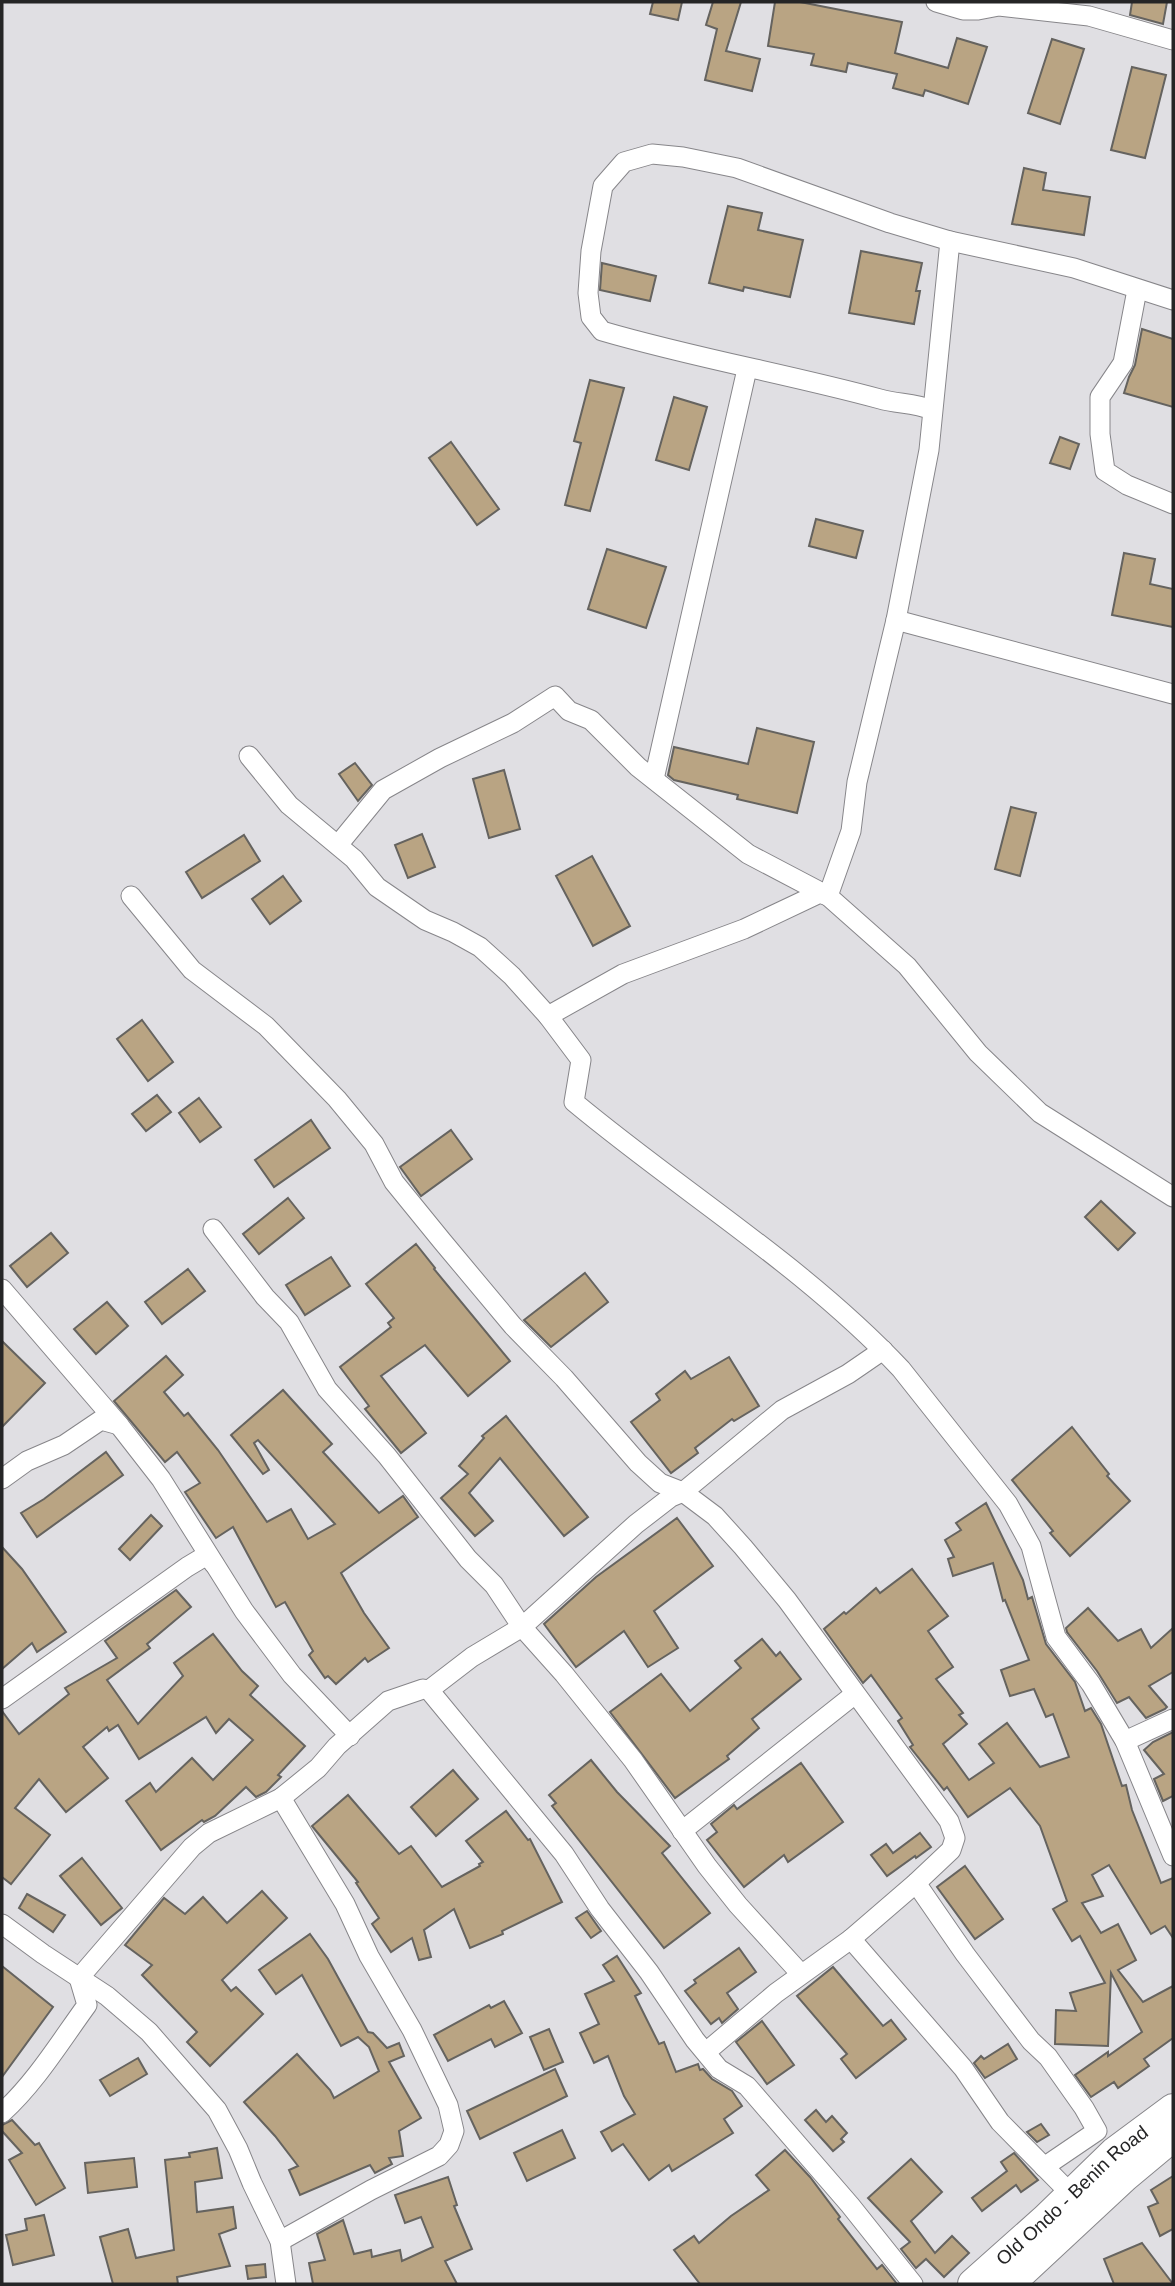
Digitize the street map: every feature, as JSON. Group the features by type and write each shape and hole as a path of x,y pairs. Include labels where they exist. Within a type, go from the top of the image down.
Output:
{"main road":[{"name":"Old Ondo - Benin Road","path":"973,2284 1072,2195 1115,2152 1173,2109"},
{"name":"Old Ondo - Benin Road","path":"1009,2284 1124,2177 1173,2136"}],"street":[{"path":"936,2 963,10 978,10 1000,4 1089,16 1173,40"},
{"path":"932,410 915,403 885,401 825,384 747,369 602,331 591,317 588,293 591,251 603,186 624,162 652,154 683,157 737,168 890,223 950,241 1074,268 1173,300"},
{"path":"828,896 851,831 857,782 896,620 929,450 950,241"},
{"path":"1137,290 1123,363 1100,397 1100,434 1105,471 1126,485 1173,505"},
{"path":"654,779 747,369"},
{"path":"896,620 1173,694"},
{"path":"338,845 383,790 440,758 513,723 555,696 569,711 591,720 654,779 748,854 828,896 907,966 978,1053 1040,1112 1173,1197"},
{"path":"249,756 289,805 354,859 377,887 425,920 480,947 512,976 548,1016 581,1060 574,1102 663,1174 799,1275 883,1350 935,1410 1008,1504 1031,1546 1056,1637 1091,1684 1125,1741 1173,1856"},
{"path":"548,1016 623,974 744,929 820,892 828,896"},
{"path":"131,896 191,970 266,1026 337,1098 374,1144 394,1182 451,1252 513,1326 573,1388 638,1463 660,1482 683,1492 715,1516 743,1547 787,1600 949,1821 955,1838 951,1850 851,1939 801,1975 706,2052"},
{"path":"213,1229 265,1297 289,1322 327,1389 387,1456 468,1559 494,1585 522,1627 564,1674 633,1760 738,1905 801,1975"},
{"path":"2,1289 119,1425 161,1479 244,1611 292,1675 350,1736"},
{"path":"429,1690 472,1657 522,1627 636,1524 671,1497 683,1492 782,1410 848,1374 883,1350"},
{"path":"2,1479 27,1461 64,1445 101,1420 119,1425"},
{"path":"2,1699 207,1555 219,1571"},
{"path":"79,1978 192,1847 209,1833 281,1798 318,1768 388,1701 423,1689 429,1690 564,1854 600,1909 706,2052 725,2074 747,2086 914,2284"},
{"path":"682,1831 855,1695"},
{"path":"1125,1741 1173,1719"},
{"path":"281,1798 345,1904 369,1956 412,2029 448,2105 454,2131 449,2145 439,2156 371,2190 281,2241"},
{"path":"916,1883 965,1954 1031,2041 1048,2057 1097,2131 1044,2167"},
{"path":"2,1924 107,1996 149,2032 217,2109 281,2241 286,2284"},
{"path":"851,1939 962,2068 1000,2122 1072,2195"},
{"path":"2,2113 37,2077 87,2005 79,1978"}],"building":[{"path":"653,2 682,2 678,20 650,14"},
{"path":"713,2 741,2 726,51 760,59 752,91 705,80 717,29 706,25"},
{"path":"775,2 800,2 902,22 895,53 948,68 957,38 987,47 968,104 925,90 923,96 893,88 897,74 848,63 846,72 811,65 814,54 768,46"},
{"path":"1132,2 1167,2 1163,24 1130,15"},
{"path":"1052,39 1084,49 1060,124 1028,113"},
{"path":"1132,67 1166,75 1145,158 1111,150"},
{"path":"1024,168 1046,173 1043,190 1090,197 1084,235 1012,224"},
{"path":"728,206 762,213 758,230 803,240 790,297 709,283"},
{"path":"861,251 922,263 916,291 920,291 914,324 849,313"},
{"path":"602,263 656,276 650,301 600,290"},
{"path":"1142,329 1173,339 1173,407 1124,393 1135,365"},
{"path":"590,380 624,388 590,511 565,505 581,443 574,441"},
{"path":"674,397 707,407 689,470 656,460"},
{"path":"1060,437 1079,444 1070,469 1050,463"},
{"path":"451,442 499,509 477,525 429,458"},
{"path":"816,519 863,531 856,558 809,546"},
{"path":"607,549 666,567 646,628 588,609"},
{"path":"1124,553 1155,559 1150,584 1173,589 1173,627 1112,615"},
{"path":"757,728 814,742 797,813 737,799 738,795 674,780 668,775 674,747 748,764"},
{"path":"355,763 372,785 358,801 339,774"},
{"path":"504,770 520,829 489,838 473,779"},
{"path":"1011,807 1036,813 1020,876 995,869"},
{"path":"422,834 435,867 408,878 395,845"},
{"path":"244,835 260,861 202,898 186,872"},
{"path":"592,856 630,926 593,946 556,876"},
{"path":"283,876 301,901 270,924 252,899"},
{"path":"142,1020 173,1062 148,1081 117,1039"},
{"path":"157,1095 171,1112 146,1131 132,1114"},
{"path":"199,1098 221,1127 200,1142 179,1113"},
{"path":"311,1120 330,1148 274,1187 255,1160"},
{"path":"451,1130 472,1159 421,1196 400,1167"},
{"path":"288,1198 304,1218 259,1254 243,1234"},
{"path":"1101,1201 1135,1233 1118,1250 1085,1217"},
{"path":"51,1233 68,1253 27,1287 10,1266"},
{"path":"416,1244 510,1361 468,1396 425,1345 381,1376 426,1433 401,1453 365,1409 369,1406 340,1367 391,1327 388,1323 394,1318 366,1284"},
{"path":"331,1257 350,1286 305,1315 286,1285"},
{"path":"188,1269 205,1291 162,1324 145,1302"},
{"path":"585,1273 608,1302 551,1347 524,1320"},
{"path":"107,1302 128,1326 96,1354 74,1329"},
{"path":"2,1341 45,1383 2,1427"},
{"path":"166,1356 183,1375 164,1392 184,1416 188,1413 218,1450 267,1522 291,1509 308,1539 335,1524 258,1440 254,1443 269,1470 263,1474 231,1435 283,1390 332,1444 323,1452 379,1513 403,1496 418,1517 341,1573 364,1613 389,1648 368,1662 365,1658 336,1684 328,1676 325,1678 309,1655 313,1651 285,1602 276,1607 233,1527 216,1538 185,1492 200,1483 177,1452 165,1462 114,1401"},
{"path":"729,1357 759,1406 734,1421 732,1419 695,1448 698,1453 671,1473 631,1422 660,1400 656,1394 685,1371 691,1379"},
{"path":"506,1416 588,1517 564,1536 500,1458 469,1493 493,1521 475,1536 441,1498 468,1474 459,1466 484,1438 482,1436"},
{"path":"1072,1427 1109,1474 1107,1476 1130,1501 1070,1556 1012,1480"},
{"path":"106,1452 123,1475 37,1537 21,1513"},
{"path":"986,1503 1023,1580 1028,1599 1032,1597 1046,1644 1075,1682 1085,1711 1091,1708 1101,1724 1122,1786 1126,1785 1132,1810 1161,1883 1173,1878 1173,1938 1165,1926 1151,1934 1109,1865 1092,1875 1103,1896 1082,1903 1101,1933 1118,1924 1136,1960 1118,1970 1143,2002 1173,1986 1173,2038 1144,2059 1149,2066 1118,2088 1114,2082 1091,2097 1075,2075 1142,2032 1111,1973 1108,2046 1055,2044 1056,2010 1076,2011 1070,1993 1105,1983 1080,1936 1072,1941 1053,1909 1067,1901 1040,1826 1010,1788 968,1817 947,1787 944,1790 910,1747 913,1745 898,1721 902,1718 871,1675 863,1683 824,1629 876,1588 880,1593 912,1569 948,1616 928,1631 953,1667 936,1679 963,1713 959,1715 967,1724 943,1744 969,1780 994,1763 979,1744 1007,1723 1040,1767 1069,1757 1053,1714 1046,1717 1034,1689 1010,1696 1001,1670 1029,1660 1005,1600 1003,1601 993,1563 953,1576 948,1559 954,1557 945,1540 961,1530 956,1523"},
{"path":"151,1515 162,1526 130,1560 119,1549"},
{"path":"677,1518 713,1566 654,1611 678,1648 648,1667 624,1631 576,1667 544,1624 596,1577"},
{"path":"2,1547 22,1569 66,1632 37,1652 32,1643 2,1669"},
{"path":"176,1590 191,1607 147,1644 150,1648 107,1680 138,1724 183,1676 174,1663 213,1634 242,1671 258,1686 250,1695 305,1746 266,1792 256,1797 246,1787 215,1816 204,1822 202,1820 161,1850 126,1801 150,1783 156,1792 192,1758 213,1780 253,1740 229,1719 216,1733 206,1717 139,1759 118,1725 109,1731 107,1727 83,1747 108,1778 66,1812 39,1779 15,1808 50,1835 11,1884 2,1877 2,1711 19,1734 69,1694 65,1688 117,1658 105,1641"},
{"path":"1088,1608 1118,1641 1141,1629 1151,1648 1173,1628 1173,1672 1149,1686 1167,1707 1165,1709 1146,1718 1129,1697 1117,1703 1067,1632 1066,1628"},
{"path":"762,1639 776,1656 780,1652 801,1679 752,1719 759,1728 727,1756 729,1759 675,1798 610,1712 661,1674 690,1711 741,1668 735,1661"},
{"path":"1173,1732 1173,1796 1163,1801 1154,1779 1164,1774 1144,1750"},
{"path":"591,1760 617,1792 670,1846 662,1853 710,1913 664,1948 552,1806 556,1803 549,1795"},
{"path":"801,1763 843,1822 788,1862 784,1855 744,1887 707,1840 717,1832 711,1824 734,1805 737,1809"},
{"path":"453,1770 478,1799 436,1836 411,1807"},
{"path":"348,1795 399,1854 411,1846 442,1887 480,1866 483,1862 466,1841 506,1811 528,1840 530,1839 562,1902 502,1931 503,1934 470,1948 454,1909 424,1930 431,1957 419,1960 412,1938 391,1952 372,1924 379,1918 356,1883 358,1882 312,1826"},
{"path":"920,1833 931,1847 887,1876 871,1855 886,1844 893,1853"},
{"path":"82,1858 122,1908 101,1925 60,1876"},
{"path":"965,1866 1003,1919 975,1939 937,1887"},
{"path":"262,1891 287,1918 222,1980 231,1991 236,1987 263,2014 210,2066 187,2042 197,2032 142,1975 152,1965 125,1945 164,1898 185,1914 203,1897 227,1923"},
{"path":"27,1894 65,1915 53,1932 19,1908"},
{"path":"587,1911 601,1931 591,1938 576,1918"},
{"path":"310,1934 328,1959 368,2032 373,2033 387,2048 399,2043 404,2056 389,2062 421,2118 399,2131 403,2156 389,2158 392,2164 375,2173 370,2165 300,2195 289,2170 298,2166 244,2102 297,2054 334,2098 379,2071 369,2047 358,2037 341,2046 302,1975 276,1994 259,1970"},
{"path":"739,1948 756,1972 727,1993 738,2009 722,2023 719,2018 711,2024 685,1991 696,1983 694,1980"},
{"path":"617,1956 641,1993 635,1996 659,2044 664,2042 676,2072 698,2064 700,2070 703,2069 712,2079 732,2091 742,2106 724,2119 733,2133 672,2171 669,2165 649,2180 623,2144 612,2151 601,2132 635,2114 624,2096 608,2056 594,2063 580,2033 599,2024 585,1994 614,1981 603,1965"},
{"path":"2,1966 53,2007 2,2077"},
{"path":"833,1967 883,2026 891,2020 906,2039 856,2078 841,2059 847,2054 797,1996"},
{"path":"504,2001 522,2033 495,2047 491,2039 448,2061 434,2035 489,2005 491,2008"},
{"path":"762,2021 794,2065 767,2084 736,2042"},
{"path":"549,2029 563,2062 544,2070 530,2037"},
{"path":"1008,2044 1017,2059 985,2078 974,2063 981,2056 984,2059"},
{"path":"138,2058 147,2074 110,2096 100,2080"},
{"path":"555,2069 567,2096 480,2139 467,2111"},
{"path":"816,2110 826,2122 832,2116 847,2133 841,2139 844,2142 833,2151 805,2120"},
{"path":"12,2120 35,2145 39,2143 65,2188 36,2205 9,2160 22,2153 2,2131 2,2125"},
{"path":"1041,2124 1049,2135 1037,2142 1027,2132"},
{"path":"562,2130 575,2158 527,2181 514,2153"},
{"path":"217,2148 222,2178 195,2182 197,2212 233,2207 236,2228 219,2234 230,2266 177,2277 178,2284 113,2284 100,2237 128,2229 136,2258 174,2250 165,2160 190,2157 189,2153"},
{"path":"785,2150 810,2177 877,2269 882,2265 897,2284 700,2284 674,2250 694,2236 699,2243 731,2216 769,2190 756,2175"},
{"path":"1014,2153 1038,2180 1021,2192 1016,2185 982,2211 972,2198 1007,2171 1001,2162"},
{"path":"134,2158 137,2187 88,2193 85,2163"},
{"path":"911,2159 942,2192 911,2221 935,2253 952,2236 969,2253 944,2277 926,2259 916,2268 901,2249 910,2242 868,2198"},
{"path":"1173,2176 1173,2229 1160,2236 1148,2207 1158,2203 1151,2190"},
{"path":"448,2177 457,2205 454,2206 472,2249 445,2261 457,2284 313,2284 309,2263 325,2260 317,2234 343,2220 354,2254 371,2250 372,2257 400,2250 402,2261 433,2247 421,2217 405,2223 395,2195"},
{"path":"44,2215 54,2255 13,2265 6,2235 27,2230 25,2219"},
{"path":"1142,2243 1173,2284 1114,2284 1104,2259"},
{"path":"265,2264 266,2277 248,2279 246,2266"}]}
